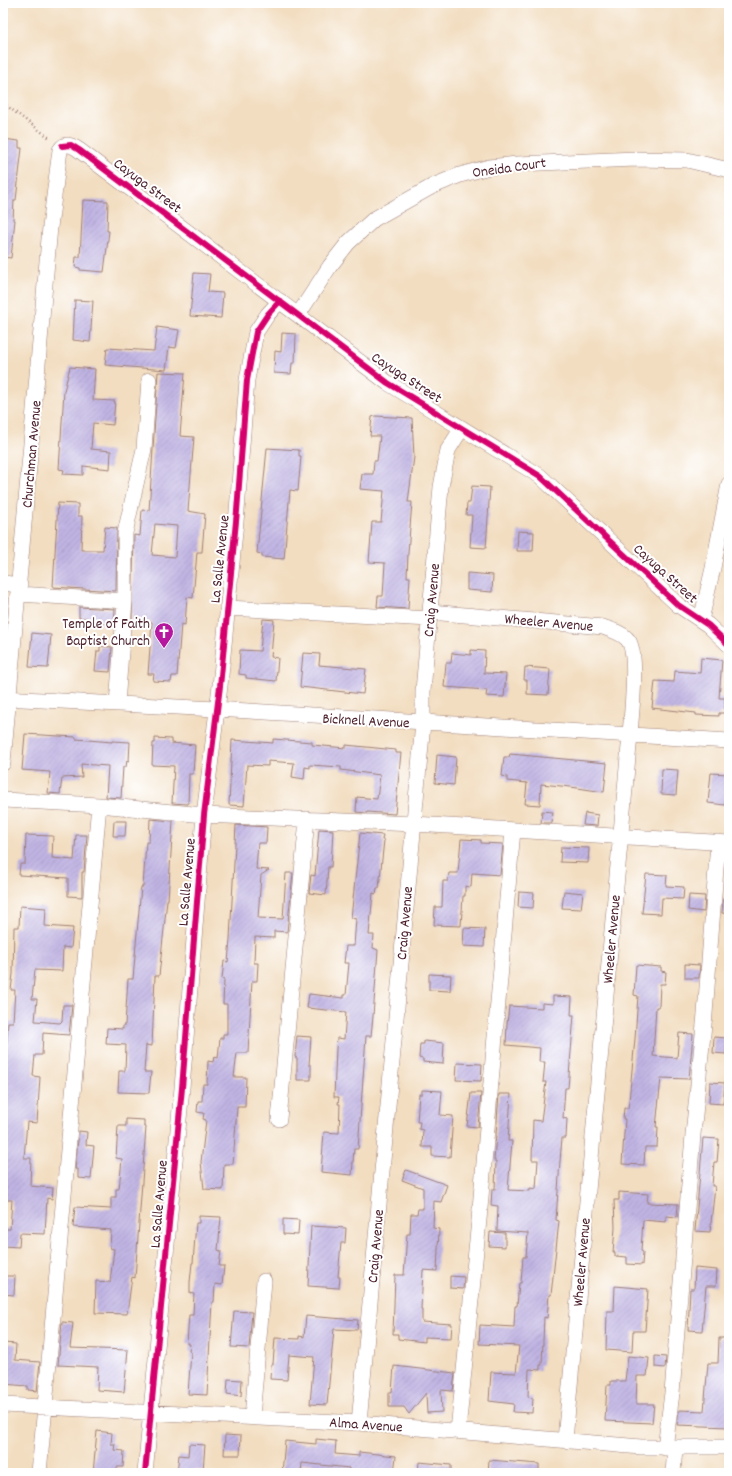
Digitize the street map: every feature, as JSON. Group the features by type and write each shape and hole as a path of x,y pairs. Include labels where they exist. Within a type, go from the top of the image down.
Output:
{"street":[{"name":"Cayuga Street","path":"62,147 71,145 79,150 388,383 540,476 678,605 701,620 729,645"},
{"name":"Churchman Avenue","path":"3,763 6,698 19,589 50,227 60,150 62,147"},
{"name":"Oneida Court","path":"298,315 330,266 348,243 374,219 433,186 460,175 489,167 517,164 636,159 687,160 729,170"},
{"name":"La Salle Avenue","path":"146,1473 182,1080 204,815 228,608 247,380 256,332 268,314 280,301"},
{"path":"116,704 125,601 125,533 144,449 149,380"},
{"name":"Craig Avenue","path":"359,1423 423,723 430,615 441,487 448,450 462,428"},
{"path":"701,620 713,568 729,484"},
{"path":"3,584 19,589 125,601"},
{"name":"Wheeler Avenue","path":"228,608 430,615 604,627 628,639 632,646 634,673 630,736 564,1440"},
{"name":"Bicknell Avenue","path":"6,698 216,709 729,741"},
{"path":"3,800 99,805 204,815 414,824 723,843 705,1014 672,1393 670,1448 672,1473"},
{"path":"39,1473 99,805"},
{"path":"279,1119 307,819"},
{"path":"458,1430 479,1220 513,830"},
{"path":"252,1417 264,1281"},
{"name":"Alma Avenue","path":"3,1405 359,1423 670,1448 729,1447"}],"path":[{"path":"3,103 62,147"}],"building":[{"path":"3,139 19,141 19,148 22,148 16,200 14,200 13,220 15,220 11,258 3,257"},
{"path":"83,200 108,201 107,231 109,231 104,272 80,270 80,268 75,267 76,257 80,257"},
{"path":"194,273 210,274 208,292 223,293 221,318 190,316"},
{"path":"75,300 93,301 90,342 73,340"},
{"path":"157,327 179,330 176,348 169,347 166,370 105,365 107,348 154,351"},
{"path":"282,333 296,334 295,363 292,363 291,374 274,373 275,351 281,352"},
{"path":"70,367 95,369 93,400 115,401 113,425 93,423 91,449 111,451 110,469 83,466 83,475 63,474 64,470 59,469 64,391"},
{"path":"158,372 185,373 180,436 194,437 188,511 205,514 202,552 197,552 193,598 187,597 185,625 181,624 177,676 172,676 171,682 153,681 154,674 148,674 152,622 132,621 134,535 140,536 142,510 149,511","holes":["155,524 177,526 175,557 152,555"]},
{"path":"372,417 412,418 414,457 408,502 412,502 407,577 410,577 408,609 377,607 378,596 383,596 385,563 369,562 372,522 381,522 384,491 360,489 362,474 373,474 374,461 377,461 380,436 370,436"},
{"path":"267,448 299,450 299,456 301,456 298,491 290,490 284,559 262,557 262,554 257,553"},
{"path":"472,486 490,487 486,548 470,547 472,515 466,515 467,503 470,503"},
{"path":"58,503 78,504 78,516 82,516 81,550 103,550 105,527 117,528 116,591 53,587"},
{"path":"518,531 534,532 533,551 517,551"},
{"path":"467,573 493,575 492,592 467,590"},
{"path":"79,607 115,609 114,625 86,621 87,618 79,618"},
{"path":"263,619 274,620 271,657 278,658 276,681 246,678 246,675 239,674 240,650 260,651"},
{"path":"32,633 51,635 48,668 29,667"},
{"path":"100,646 112,647 110,672 95,671 97,651 100,651"},
{"path":"471,650 485,651 484,673 506,674 504,697 486,696 487,690 444,687 446,663 451,663 452,653 471,655"},
{"path":"303,653 320,654 319,665 366,669 363,694 300,687"},
{"path":"701,658 722,660 719,698 725,698 725,713 719,713 719,716 696,715 696,713 652,708 655,681 674,682 675,671 700,673"},
{"path":"525,667 550,669 548,695 527,694 527,680 524,680"},
{"path":"25,734 76,737 76,739 112,742 130,742 129,761 127,760 126,767 123,767 121,798 106,797 108,766 81,764 82,777 62,778 60,794 48,793 50,772 22,770"},
{"path":"155,738 171,739 171,743 195,745 193,774 189,774 188,804 172,803 174,766 152,765 153,743 155,743"},
{"path":"273,739 312,742 312,745 346,748 346,745 396,750 396,753 401,753 395,814 356,812 357,797 377,799 380,775 341,770 341,767 310,765 310,768 305,767 304,779 292,777 294,763 268,761 268,766 247,765 244,806 229,805 232,740 273,743"},
{"path":"510,754 607,763 604,792 541,784 540,805 525,804 527,783 507,781 507,777 502,776 504,757 509,757"},
{"path":"437,755 456,757 454,785 435,783"},
{"path":"662,769 678,770 676,795 661,794"},
{"path":"711,773 728,774 725,805 708,803"},
{"path":"542,811 553,812 552,823 541,823"},
{"path":"585,813 598,815 597,826 583,825"},
{"path":"150,819 173,821 168,900 159,976 155,976 152,1046 146,1045 144,1072 151,1072 149,1093 118,1092 119,1071 125,1071 126,1045 106,1044 107,1028 123,1029 123,1025 125,1025 128,979 133,979 141,887 143,887 146,842 149,842"},
{"path":"114,821 126,821 125,836 113,836"},
{"path":"236,825 267,827 266,843 258,843 256,869 269,870 261,875 258,918 283,919 286,873 293,873 287,932 274,931 274,938 255,937 254,963 258,963 257,981 252,981 248,1053 237,1053 234,1077 246,1077 245,1107 237,1107 233,1164 224,1164 223,1190 204,1189 201,1162 206,1120 203,1119 204,1113 197,1112 198,1101 202,1101 203,1084 207,1084 208,1061 213,1062 214,1057 218,1058 220,1038 223,1038 223,1034 227,1034 227,1004 223,1004 224,980 222,979 224,961 228,962"},
{"path":"319,829 333,830 331,867 328,867 326,895 309,893 311,875 315,876"},
{"path":"360,833 383,835 382,840 384,840 379,888 377,888 376,894 373,893 369,935 374,935 373,948 378,950 371,1036 366,1036 358,1149 354,1149 352,1175 321,1172 324,1132 339,1133 340,1104 338,1104 339,1097 334,1097 336,1049 337,1038 344,1039 346,1012 307,1008 309,994 344,998 344,995 346,995 349,963 344,963 346,946 354,946 356,919 351,918"},
{"path":"26,835 53,836 52,858 74,860 76,835 87,835 84,872 82,872 82,897 68,896 68,878 19,875 20,864 25,864"},
{"path":"461,839 481,840 481,843 503,844 500,875 472,873 471,887 465,886 461,926 434,925 435,907 442,907 443,881 448,881 449,873 458,873"},
{"path":"561,847 589,848 588,863 560,862"},
{"path":"646,874 667,875 666,886 684,887 683,899 662,898 661,914 642,913"},
{"path":"564,891 583,893 581,909 562,908"},
{"path":"519,892 534,893 533,908 518,907"},
{"path":"689,895 705,896 704,912 688,910"},
{"path":"723,899 729,899 729,914 722,913"},
{"path":"20,906 46,908 45,926 73,928 71,948 63,947 62,971 35,970 32,999 37,999 35,1021 60,1023 62,1021 63,1005 72,1005 69,1035 43,1033 42,1055 35,1055 33,1076 40,1077 37,1123 27,1122 24,1158 31,1158 30,1186 53,1188 52,1199 47,1198 45,1234 20,1233 19,1247 3,1246 3,1229 10,1229 12,1200 3,1200 3,1101 8,1022 13,1022 15,990 11,990 13,974 14,927 19,927"},
{"path":"464,928 485,929 484,947 463,946"},
{"path":"685,964 700,965 699,978 685,978"},
{"path":"636,965 661,967 661,971 666,972 665,984 660,984 659,1007 656,1007 653,1056 677,1058 679,1033 693,1034 689,1079 661,1078 656,1127 658,1127 657,1147 645,1147 644,1165 622,1164 625,1119 623,1119 624,1108 628,1108 635,1039 638,996 634,995"},
{"path":"429,974 451,975 450,991 429,990"},
{"path":"553,996 572,997 571,1015 574,1015 568,1088 565,1088 563,1118 567,1119 566,1138 562,1138 560,1161 556,1220 559,1221 551,1295 549,1295 547,1318 544,1317 542,1365 540,1365 540,1370 529,1369 528,1397 533,1398 532,1413 513,1412 514,1404 489,1401 491,1372 516,1373 519,1346 479,1344 480,1325 514,1327 515,1306 517,1306 519,1283 521,1283 523,1257 526,1257 528,1233 497,1231 498,1206 491,1205 492,1189 495,1189 496,1161 494,1161 499,1094 511,1094 508,1141 512,1141 508,1190 530,1191 530,1188 536,1189 538,1160 532,1160 533,1120 541,1121 546,1082 543,1082 545,1062 539,1062 540,1048 506,1045 507,1024 509,1006 542,1008 542,1003 553,1004"},
{"path":"297,1036 311,1037 309,1065 311,1065 311,1080 297,1080 297,1058 295,1057"},
{"path":"714,1037 727,1038 726,1054 713,1053"},
{"path":"424,1041 444,1043 443,1064 423,1062 423,1059 419,1058 420,1044 424,1044"},
{"path":"457,1063 482,1064 481,1081 456,1080"},
{"path":"710,1082 725,1083 723,1104 709,1103"},
{"path":"422,1090 442,1091 440,1115 453,1116 450,1157 432,1156 432,1147 422,1147 423,1130 419,1129 420,1122 417,1122 419,1094 422,1094"},
{"path":"471,1093 481,1093 478,1127 467,1126"},
{"path":"126,1119 144,1120 144,1126 146,1127 135,1278 132,1277 127,1314 95,1313 96,1281 110,1282 114,1249 110,1248 111,1230 73,1227 75,1207 111,1209 111,1197 116,1197 116,1189 119,1189 122,1159 116,1158 118,1126 126,1126"},
{"path":"79,1131 87,1132 86,1145 94,1146 91,1179 78,1178 78,1169 75,1169"},
{"path":"703,1138 719,1139 717,1162 714,1162 712,1186 715,1186 710,1232 695,1231"},
{"path":"406,1170 447,1185 441,1202 434,1201 433,1228 439,1229 437,1271 423,1270 421,1309 422,1322 452,1324 451,1338 425,1337 425,1342 398,1339 398,1334 393,1334 395,1275 404,1275 407,1234 410,1234 411,1214 417,1214 418,1209 423,1209 423,1188 402,1180"},
{"path":"619,1192 648,1194 647,1203 678,1204 677,1217 666,1216 666,1222 643,1220 641,1251 643,1252 642,1265 627,1264 627,1257 615,1256 615,1252 613,1252 615,1228 614,1200 619,1200"},
{"path":"199,1216 221,1217 218,1250 221,1251 219,1266 224,1266 222,1285 215,1284 214,1302 212,1302 207,1395 188,1394 191,1352 189,1351 190,1344 187,1344 189,1315 193,1315 194,1294 190,1293 190,1282 196,1223 199,1223"},
{"path":"283,1219 299,1220 298,1235 283,1234"},
{"path":"311,1226 346,1228 345,1243 341,1243 338,1277 340,1277 339,1288 308,1286"},
{"path":"490,1232 505,1233 505,1247 489,1246"},
{"path":"695,1268 717,1270 716,1286 706,1286 702,1331 688,1330 690,1289 694,1289"},
{"path":"3,1276 15,1276 14,1295 3,1294"},
{"path":"450,1276 464,1277 463,1289 450,1288"},
{"path":"615,1286 648,1289 645,1331 633,1331 632,1352 606,1350 607,1311 614,1311"},
{"path":"234,1311 252,1312 249,1348 231,1347"},
{"path":"306,1316 358,1320 357,1330 334,1329 327,1405 310,1404 314,1357 289,1355 287,1380 270,1379 275,1338 299,1339 299,1336 304,1337"},
{"path":"62,1322 73,1323 70,1348 128,1350 124,1392 97,1390 98,1367 58,1365"},
{"path":"719,1338 729,1338 729,1427 677,1425 679,1410 704,1411 708,1363 718,1363"},
{"path":"3,1343 16,1344 15,1360 40,1362 37,1391 28,1390 28,1386 3,1384"},
{"path":"628,1356 649,1358 647,1376 637,1376 636,1404 654,1404 652,1423 605,1421 607,1385 611,1385 611,1381 625,1381"},
{"path":"655,1356 666,1357 665,1368 655,1367"},
{"path":"394,1366 455,1373 453,1391 441,1390 442,1412 427,1413 426,1393 409,1414 404,1407 389,1407 389,1392 392,1392"},
{"path":"228,1379 242,1380 241,1396 227,1394"},
{"path":"97,1431 112,1433 111,1444 115,1444 114,1450 124,1451 123,1467 117,1467 117,1473 93,1473"},
{"path":"225,1435 241,1436 240,1455 224,1455"},
{"path":"316,1439 336,1441 335,1454 359,1456 359,1452 396,1456 394,1473 349,1473 349,1468 302,1463 301,1473 282,1473 285,1441 316,1444"},
{"path":"189,1444 205,1445 203,1471 193,1470 193,1473 177,1473 179,1455 188,1456"},
{"path":"489,1460 539,1464 539,1473 488,1473"},
{"path":"419,1462 451,1465 451,1473 418,1473"}],"cycle path":[{"path":"62,146 71,145 79,150 388,383 540,476 678,605 708,625 729,645"},
{"path":"145,1473 182,1088 204,815 220,686 237,511 247,380 256,332 268,314 280,301"}],"place":[{"name":"Temple of Faith Baptist Church","path":"164,649"}]}
